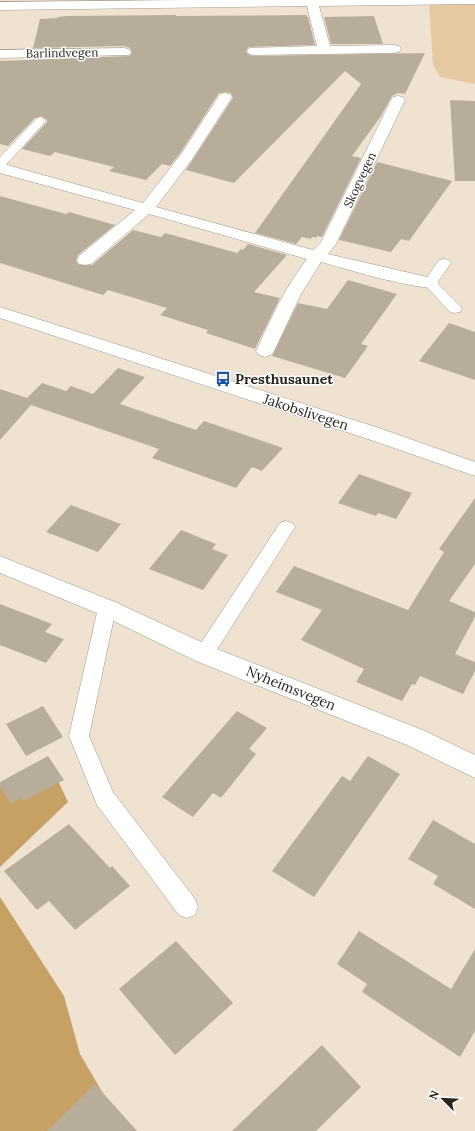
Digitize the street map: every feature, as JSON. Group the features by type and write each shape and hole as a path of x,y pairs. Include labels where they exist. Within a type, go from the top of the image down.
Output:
{"street":[{"path":"0,6 186,2 475,0"},
{"path":"312,2 325,50"},
{"path":"254,51 394,49"},
{"name":"Barlindvegen","path":"0,54 124,52"},
{"path":"86,260 146,209 188,155 224,97"},
{"name":"Skogvegen","path":"265,351 281,317 316,256 328,244 337,228 398,100"},
{"path":"0,168 316,256 430,283"},
{"name":"Jakobslivegen","path":"0,312 375,434 475,469"},
{"name":"Nyheimsvegen","path":"0,564 107,608 204,654 416,738 475,767"}],"lane":[{"path":"0,164 40,121"},
{"path":"444,263 430,283 455,309"},
{"path":"204,654 286,527"},
{"path":"107,608 79,736 105,798 187,907"}],"shaded area":[{"path":"429,0 475,0 475,84 440,77 433,64"},
{"path":"48,760 68,802 0,867 0,787"},
{"path":"0,897 64,996 80,1054 125,1131 0,1131"}],"building":[{"path":"306,15 308,17 315,45 248,47 246,52 249,55 254,56 425,53 405,94 398,93 392,96 381,116 352,156 361,158 322,237 317,236 316,238 312,237 311,239 302,237 296,244 255,233 361,84 345,71 234,183 186,170 233,98 231,93 225,92 219,93 181,152 170,166 162,164 146,180 109,171 114,167 55,152 50,156 22,149 47,122 47,120 41,116 35,118 8,146 0,144 0,61 129,56 132,53 130,48 124,46 33,48 40,19 66,16"},
{"path":"374,16 383,44 331,44 324,17"},
{"path":"450,100 475,101 475,181 455,181"},
{"path":"377,162 452,181 409,241 401,239 391,252 339,240"},
{"path":"0,196 66,214 69,212 115,225 78,255 76,261 79,265 92,265 133,230 161,237 165,233 237,253 241,249 243,250 248,244 287,255 254,292 280,298 255,349 206,333 208,330 160,315 167,308 108,290 103,295 0,263"},
{"path":"348,280 397,294 361,344 368,346 345,378 272,356 298,303 327,309"},
{"path":"449,323 475,332 475,380 419,361"},
{"path":"118,368 145,377 120,404 196,430 204,421 283,448 262,471 252,467 236,488 152,458 159,449 31,405 0,440 0,389 27,398 42,383 66,391 71,386 93,394"},
{"path":"359,474 412,493 396,519 378,513 376,516 338,503"},
{"path":"475,498 475,564 449,601 475,612 475,617 455,654 475,662 475,671 463,694 420,676 415,685 412,684 402,701 356,682 364,669 301,640 322,610 276,592 294,566 408,610 444,552 439,549"},
{"path":"71,505 121,524 98,552 46,532"},
{"path":"181,530 216,544 212,549 228,555 203,590 149,569"},
{"path":"0,604 52,624 45,632 64,639 46,663 0,645"},
{"path":"43,706 63,737 26,756 6,724"},
{"path":"237,711 267,728 249,749 256,754 221,798 213,793 193,817 162,797"},
{"path":"48,756 64,780 24,801 22,797 11,804 0,786 0,782"},
{"path":"368,756 400,774 314,897 272,871 342,776 350,781"},
{"path":"433,820 475,844 475,909 433,884 438,876 408,859"},
{"path":"69,824 110,868 112,866 130,886 75,930 49,901 37,910 4,871"},
{"path":"359,931 451,989 475,949 475,1031 460,1057 362,992 367,984 337,964"},
{"path":"176,941 233,1003 175,1055 119,989"},
{"path":"322,1045 361,1087 316,1131 232,1131"},
{"path":"95,1084 137,1131 47,1131"}],"place":[{"name":"Presthusaunet","path":"223,379"}]}
